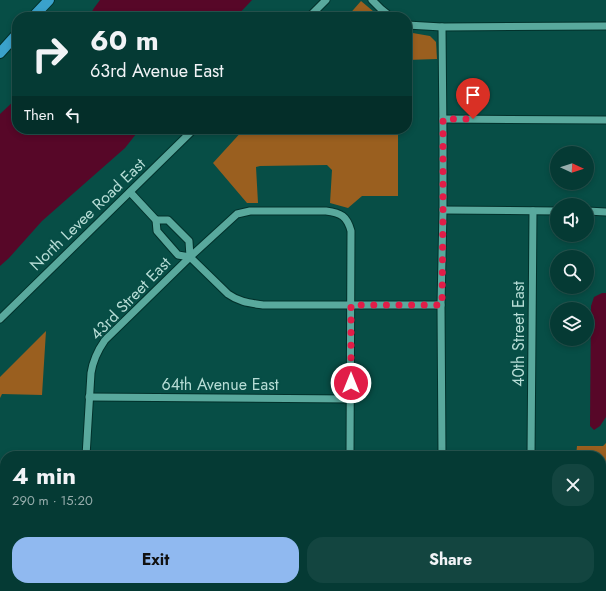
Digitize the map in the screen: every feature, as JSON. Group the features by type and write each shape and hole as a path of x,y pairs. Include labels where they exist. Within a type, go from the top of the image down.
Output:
{"main road":[{"path":"38,12 49,0"},
{"path":"0,52 12,39"}],"street":[{"path":"314,12 326,0"},
{"path":"372,0 385,12"},
{"path":"412,26 442,27 606,26"},
{"path":"442,27 442,451"},
{"path":"443,119 606,120"},
{"name":"North Levee Road East","path":"0,319 189,134"},
{"path":"130,192 156,220 157,231 178,255 190,257 234,299 263,305 442,305"},
{"path":"443,210 550,211"},
{"name":"43rd Street East","path":"86,451 90,373 92,363 98,351 105,340 190,257 237,214 256,211 326,211 342,215 347,220 351,231 351,305"},
{"name":"40th Street East","path":"531,451 533,211"},
{"path":"594,212 606,212"},
{"path":"156,220 168,220 189,241 190,257"},
{"path":"350,451 351,305"},
{"name":"64th Avenue East","path":"89,397 351,399"}],"shaded area":[{"path":"100,0 252,0 241,12 92,12"},
{"path":"361,1 374,12 351,12"},
{"path":"412,33 430,36 436,42 437,59 412,60"},
{"path":"12,103 12,134 136,134 125,148 42,221 0,266 0,114"},
{"path":"239,134 398,134 398,196 362,196 348,208 330,203 332,170 327,165 260,166 256,167 258,203 247,203 213,163"},
{"path":"602,293 606,293 606,417 600,426 594,430 590,426 591,346 594,346 594,302 592,302 594,297"},
{"path":"46,331 42,395 2,394 0,398 0,377"},
{"path":"606,443 606,451 576,451 577,446 603,446"}],"route":[{"path":"351,383 351,305 442,305 443,119 473,119"}]}
